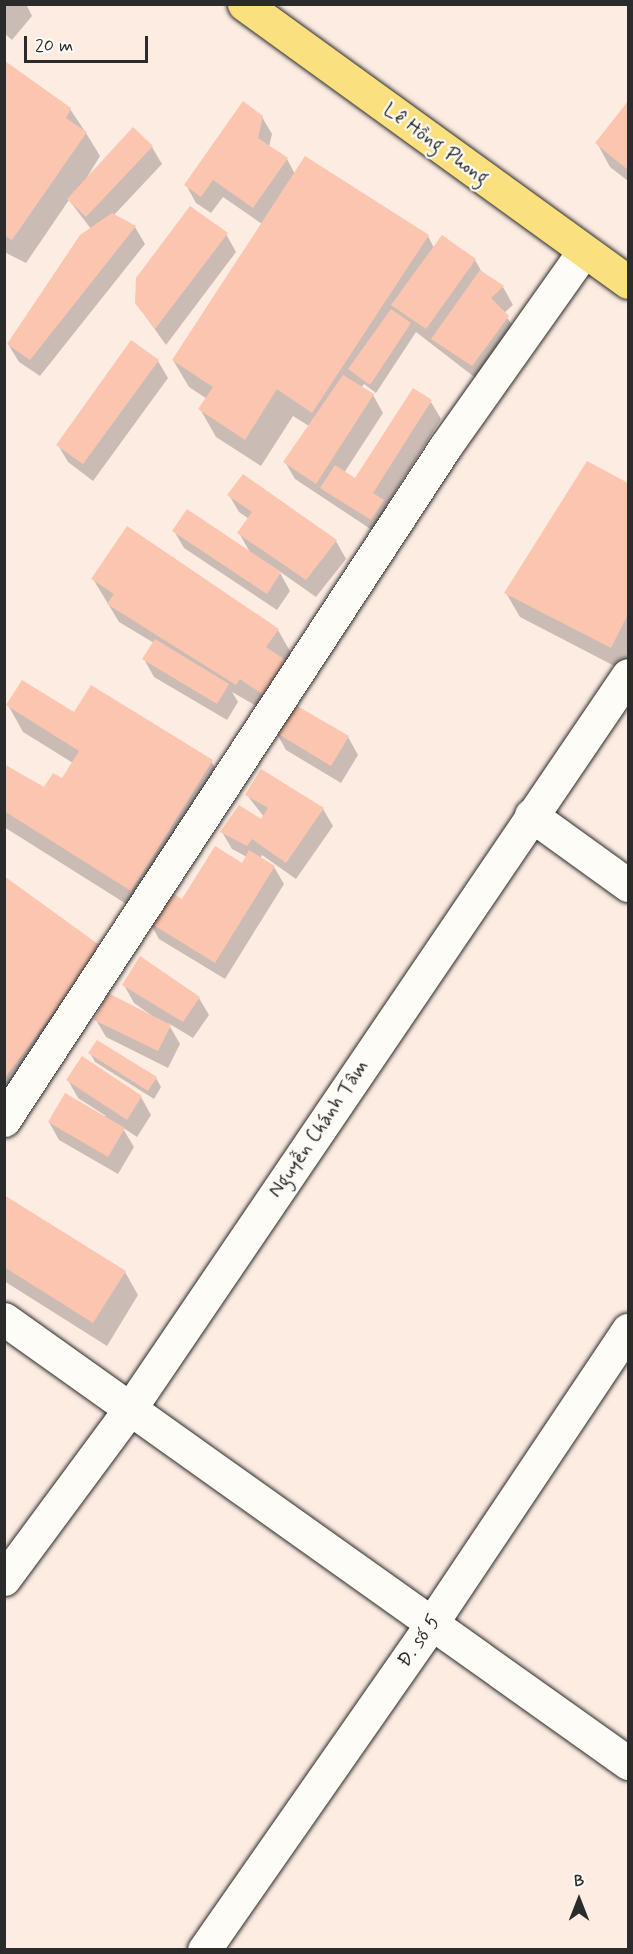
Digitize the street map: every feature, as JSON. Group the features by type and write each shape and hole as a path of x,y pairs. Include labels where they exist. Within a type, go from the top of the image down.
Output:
{"highway":[{"name":"Lê Hồng Phong","path":"244,4 628,282"}],"street":[{"path":"4,1120 445,447 584,251"},
{"name":"Nguyễn Chánh Tâm","path":"4,1579 129,1410 628,675"},
{"path":"531,815 628,885"},
{"path":"4,1318 129,1410 628,1763"},
{"name":"Đ. số 5","path":"204,1950 431,1624 628,1330"}],"building":[{"path":"5,61 71,108 66,118 87,132 12,240 4,235"},
{"path":"243,101 263,116 258,138 288,158 253,208 213,180 201,197 184,185"},
{"path":"628,101 628,170 595,143"},
{"path":"133,127 153,146 86,217 67,199"},
{"path":"305,156 429,235 312,413 277,389 245,440 198,409 213,387 172,360"},
{"path":"190,206 228,233 155,329 135,303 136,278"},
{"path":"112,213 136,226 30,360 7,344 80,235"},
{"path":"442,235 476,259 426,329 391,305"},
{"path":"480,270 504,286 491,298 509,316 472,366 431,339"},
{"path":"391,309 411,323 370,385 348,369"},
{"path":"131,340 159,360 83,464 56,445"},
{"path":"343,375 374,394 316,484 283,462"},
{"path":"413,388 432,400 373,493 384,500 371,520 320,488 335,465 355,478"},
{"path":"587,461 628,483 628,614 611,648 504,593"},
{"path":"243,474 337,540 306,580 237,533 252,512 227,495"},
{"path":"187,509 281,572 267,594 172,531"},
{"path":"127,526 279,629 266,647 288,662 265,696 240,679 236,685 107,604 114,594 91,579"},
{"path":"155,639 229,684 217,704 142,659"},
{"path":"22,680 74,712 91,685 213,760 131,891 4,811 4,764 44,787 53,773 62,778 79,751 6,705"},
{"path":"292,703 349,736 331,766 275,732"},
{"path":"261,769 324,808 286,863 252,839 247,846 220,832 239,805 261,819 268,808 245,795"},
{"path":"215,846 242,863 249,850 275,866 215,963 147,921 167,890 182,899"},
{"path":"4,876 102,947 4,1079"},
{"path":"140,956 200,997 183,1022 122,985"},
{"path":"108,993 171,1025 158,1051 94,1020"},
{"path":"97,1040 157,1077 148,1091 88,1053"},
{"path":"82,1056 142,1096 127,1120 66,1080"},
{"path":"65,1093 125,1128 108,1157 48,1122"},
{"path":"4,1195 126,1271 93,1323 4,1267"}]}
